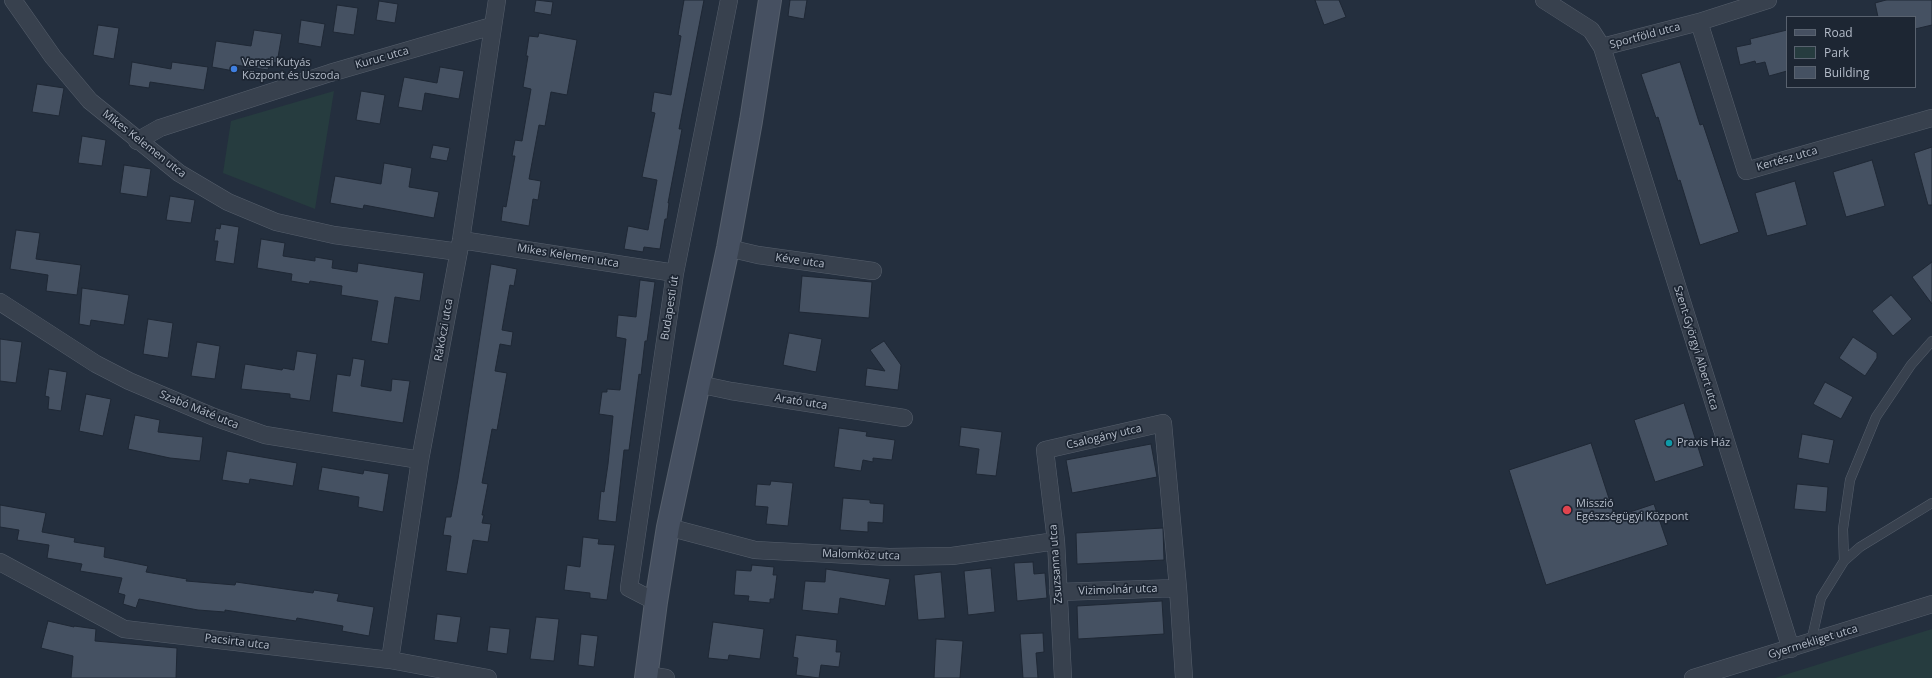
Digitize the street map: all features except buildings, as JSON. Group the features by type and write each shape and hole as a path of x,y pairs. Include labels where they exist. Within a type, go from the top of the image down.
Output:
{"street":[{"name":"Mikes Kelemen utca","path":"14,0 52,57 90,101 137,141 179,173 228,202 276,222 334,235 460,246 675,273"},
{"name":"Rákóczi utca","path":"390,660 420,460 460,246 497,0"},
{"name":"Budapesti út","path":"656,602 629,588 675,273 729,0"},
{"path":"653,677 656,602 668,527 728,248 751,121 770,0"},
{"name":"Sportföld utca","path":"1544,0 1591,30 1602,47 1699,22 1763,1"},
{"name":"Kertész utca","path":"1699,22 1746,171 1932,118"},
{"name":"Kuruc utca","path":"137,141 160,128 315,78 492,26"},
{"name":"Szent-Györgyi Albert utca","path":"1602,47 1791,648"},
{"name":"Kéve utca","path":"728,248 758,255 873,271"},
{"name":"Szabó Máté utca","path":"0,302 96,364 129,381 214,417 265,434 420,460"},
{"name":"Arató utca","path":"698,384 731,391 904,418"},
{"name":"Csalogány utca","path":"1045,450 1163,423 1178,588"},
{"name":"Zsuzsanna utca","path":"1045,450 1056,541 1064,678"},
{"name":"Malomköz utca","path":"668,527 755,550 889,557 952,556 1056,541"},
{"name":"Pacsirta utca","path":"0,562 124,629 390,660 488,678"},
{"path":"1178,588 1184,678"},
{"name":"Vizimolnár utca","path":"1058,592 1178,588"},
{"name":"Gyermekliget utca","path":"1693,678 1932,604"}],"lane":[{"path":"1844,561 1843,529 1850,480 1876,417 1911,365 1932,341"},
{"path":"1811,642 1821,598 1844,561 1860,546 1932,503"}],"green space":[{"path":"334,91 315,209 223,173 231,121"},
{"path":"1932,629 1932,678 1775,678 1877,646"}],"place":[{"name":"Veresi Kutyás Központ és Uszoda","path":"234,69"},
{"name":"Praxis Ház","path":"1669,443"},
{"name":"Misszió Egészségügyi Központ","path":"1567,510"}]}
